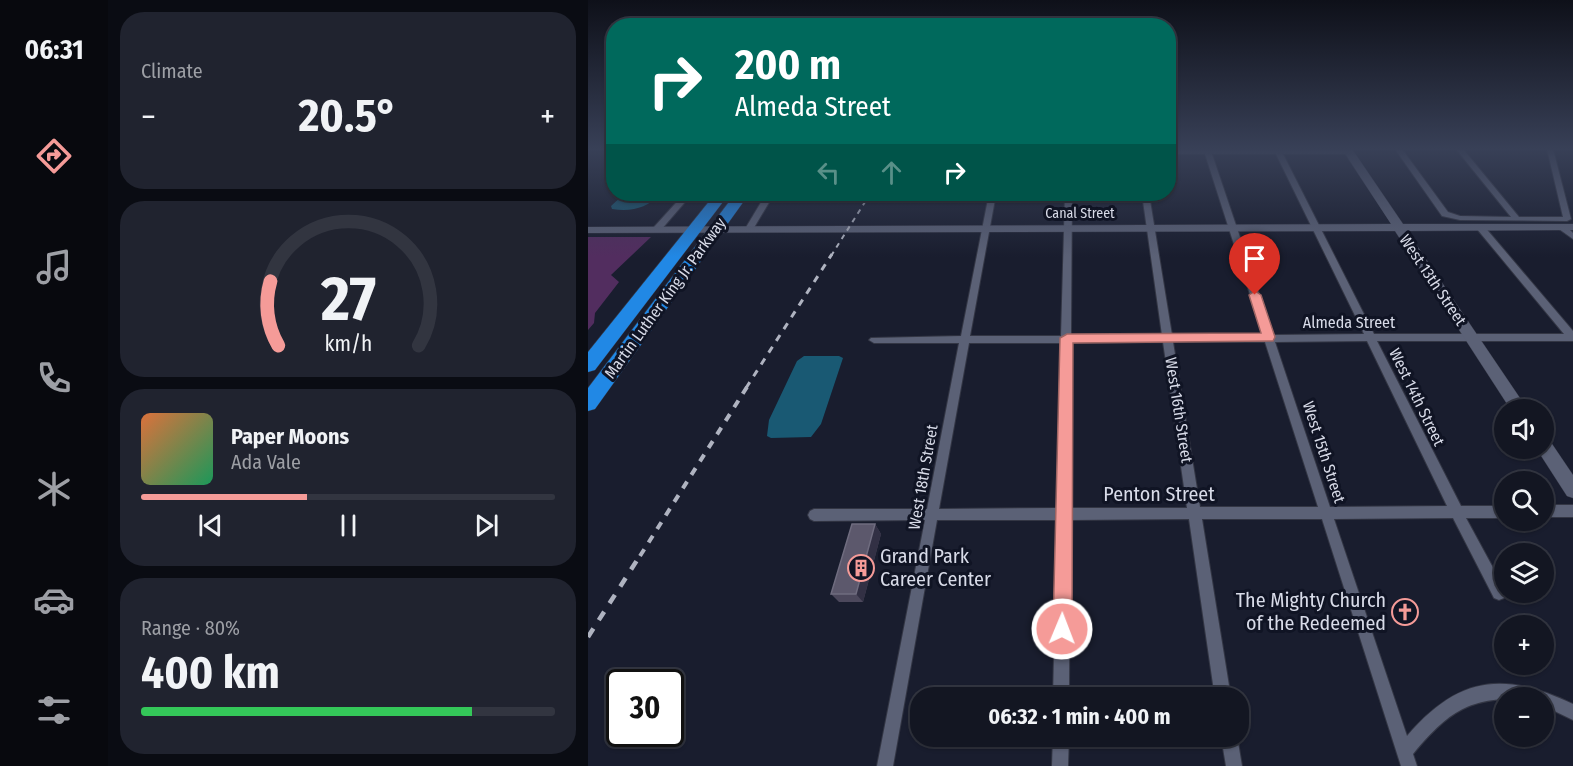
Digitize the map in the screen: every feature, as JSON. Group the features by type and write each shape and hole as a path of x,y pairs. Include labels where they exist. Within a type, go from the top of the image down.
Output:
{"highway":[{"name":"Martin Luther King Jr. Parkway","path":"588,364 716,201"},
{"name":"Martin Luther King Jr. Parkway","path":"588,404 737,201"}],"street":[{"name":"West 15th Street","path":"1219,185 1406,759"},
{"name":"West 14th Street","path":"1294,185 1494,582"},
{"name":"West 13th Street","path":"1371,185 1513,399"},
{"path":"1424,185 1445,214 1460,218 1567,219 1559,185"},
{"path":"1489,185 1517,219"},
{"path":"657,230 682,201"},
{"path":"749,230 766,201"},
{"name":"West 18th Street","path":"885,766 991,201"},
{"path":"1061,687 1068,201"},
{"name":"West 16th Street","path":"1146,201 1221,687"},
{"path":"1480,227 1573,337"},
{"path":"1568,227 1573,237"},
{"name":"Canal Street","path":"588,230 1568,227"},
{"name":"Almeda Street","path":"873,339 1573,337"},
{"path":"1553,459 1573,490"},
{"path":"1554,512 1573,511"},
{"name":"Penton Street","path":"814,515 1494,512"},
{"path":"1406,759 1441,711 1475,694 1494,692"},
{"path":"1554,703 1573,712"},
{"path":"1060,766 1061,747"},
{"path":"1231,747 1234,766"}],"shaded area":[{"path":"588,237 651,237 611,275 619,282 595,313 594,323 588,330"}],"water":[{"path":"616,201 652,201 639,208 626,210 612,209 611,206"},
{"path":"804,356 843,358 821,424 811,437 771,438 767,436 769,420 797,361"}],"building":[{"path":"852,524 875,524 856,594 831,594"}],"railway":[{"path":"831,256 866,201"},
{"path":"746,388 832,254"},
{"path":"640,556 747,387"},
{"path":"588,637 641,554"}],"place":[{"name":"Grand Park Career Center","path":"861,568"},
{"name":"The Mighty Church of the Redeemed","path":"1405,612"}],"route":[{"path":"1062,629 1067,338 1269,337 1255,295"}]}
